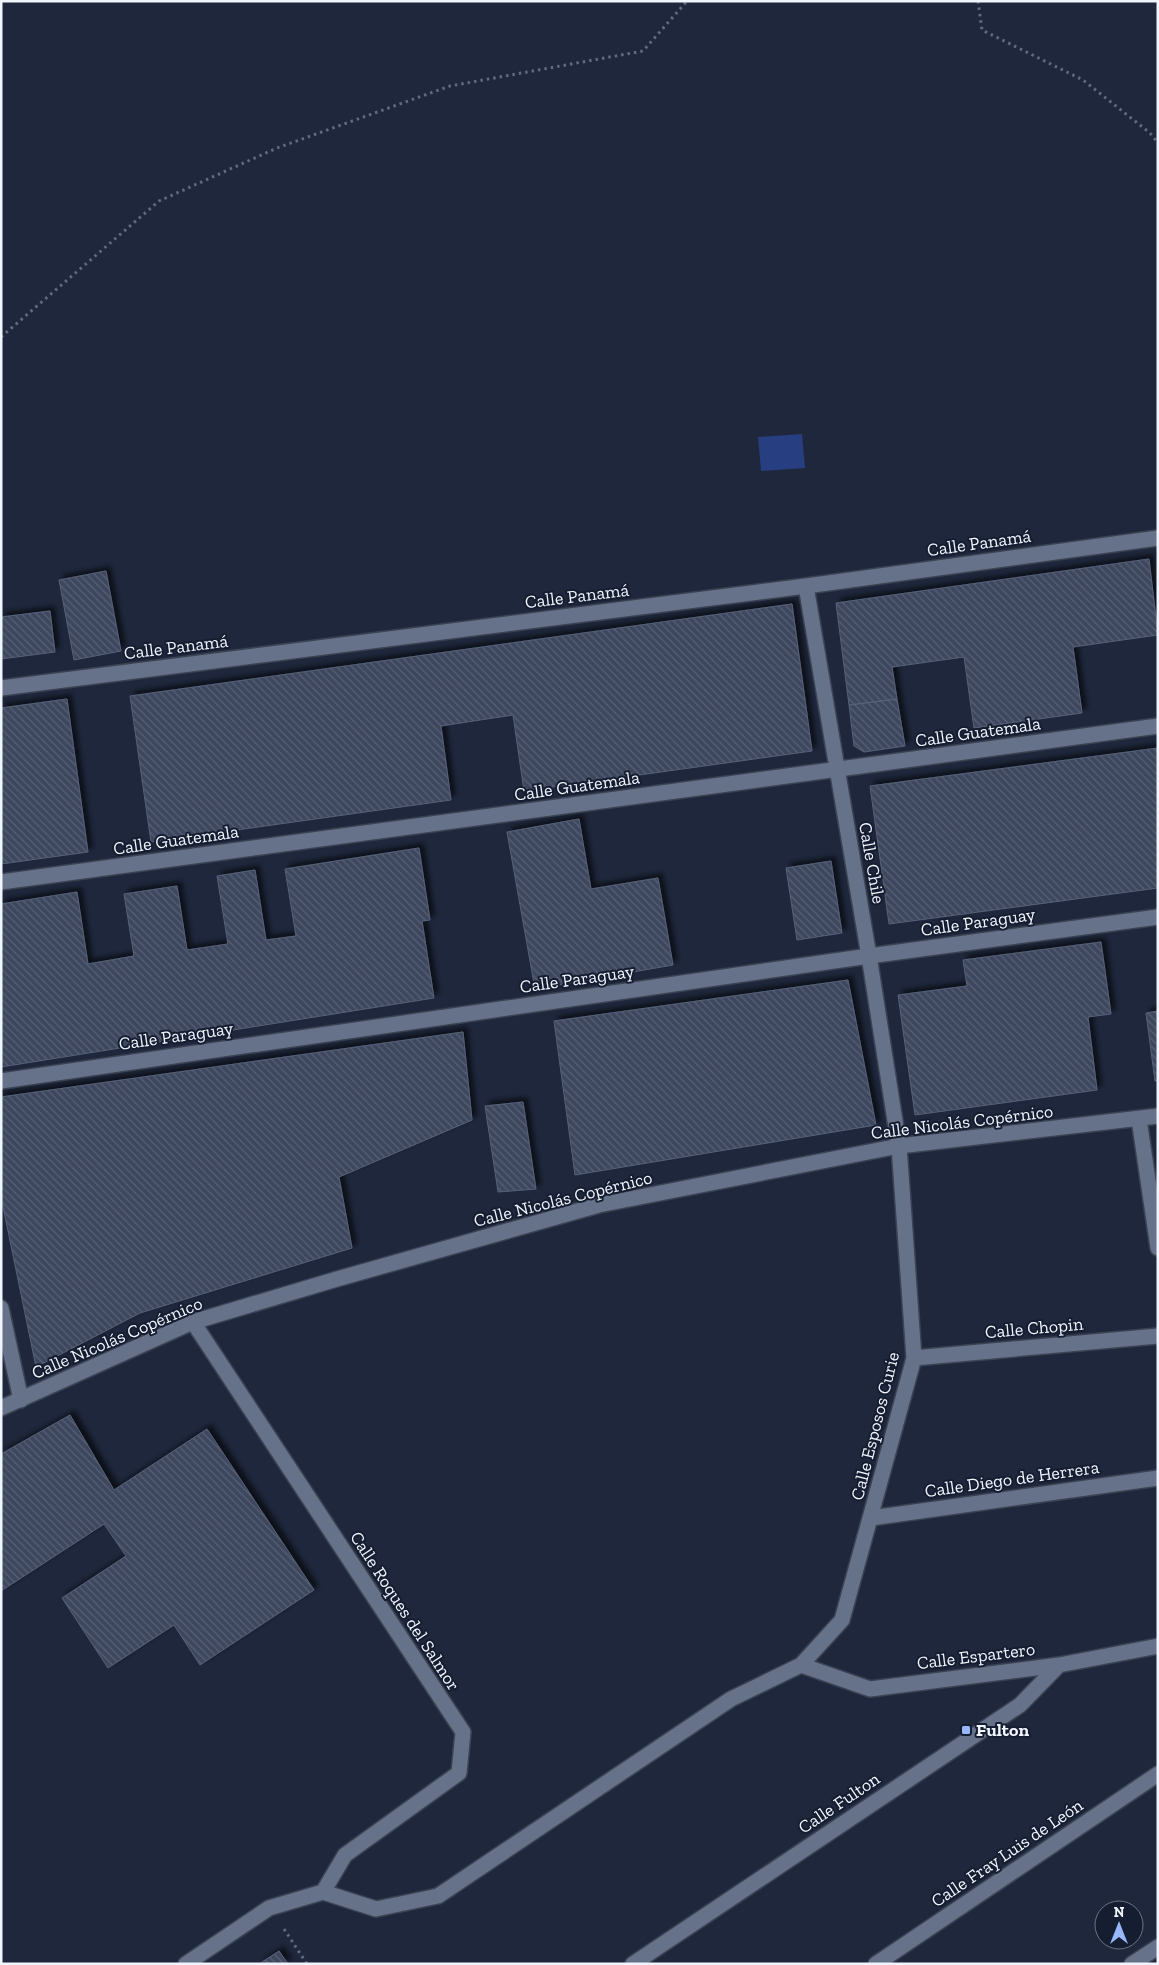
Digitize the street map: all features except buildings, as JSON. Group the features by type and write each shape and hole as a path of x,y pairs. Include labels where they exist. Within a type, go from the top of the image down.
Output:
{"street":[{"name":"Calle Panamá","path":"1,688 806,586 1158,538"},
{"name":"Calle Chile","path":"806,586 869,956 899,1146"},
{"name":"Calle Guatemala","path":"1,882 1158,726"},
{"name":"Calle Paraguay","path":"1,1080 869,956 1158,917"},
{"name":"Calle Nicolás Copérnico","path":"1,1408 193,1322 599,1205 899,1146 1158,1116"},
{"path":"1139,1119 1158,1248"},
{"name":"Calle Esposos Curie","path":"801,1665 842,1620 914,1358 899,1146"},
{"path":"1,1308 21,1400"},
{"name":"Calle Roques del Salmor","path":"193,1322 463,1732 459,1773 345,1855 323,1892"},
{"name":"Calle Chopin","path":"914,1358 1158,1336"},
{"name":"Calle Diego de Herrera","path":"871,1518 1158,1478"},
{"name":"Calle Espartero","path":"801,1665 870,1689 1059,1664 1158,1646"},
{"name":"Calle Fulton","path":"633,1964 1020,1706 1059,1664"},
{"path":"186,1964 269,1908 323,1892 376,1909 438,1896 732,1700 801,1665"},
{"name":"Calle Fray Luis de León","path":"876,1964 1158,1774"},
{"path":"1132,1964 1158,1947"}],"path":[{"path":"1,337 159,201 276,148 450,86 643,51 688,1"},
{"path":"978,1 982,30 1083,80 1150,133 1158,143"},
{"path":"269,1908 307,1964"}],"water":[{"path":"802,434 805,468 761,471 758,437"}],"place":[{"name":"Fulton","path":"966,1730"}]}
